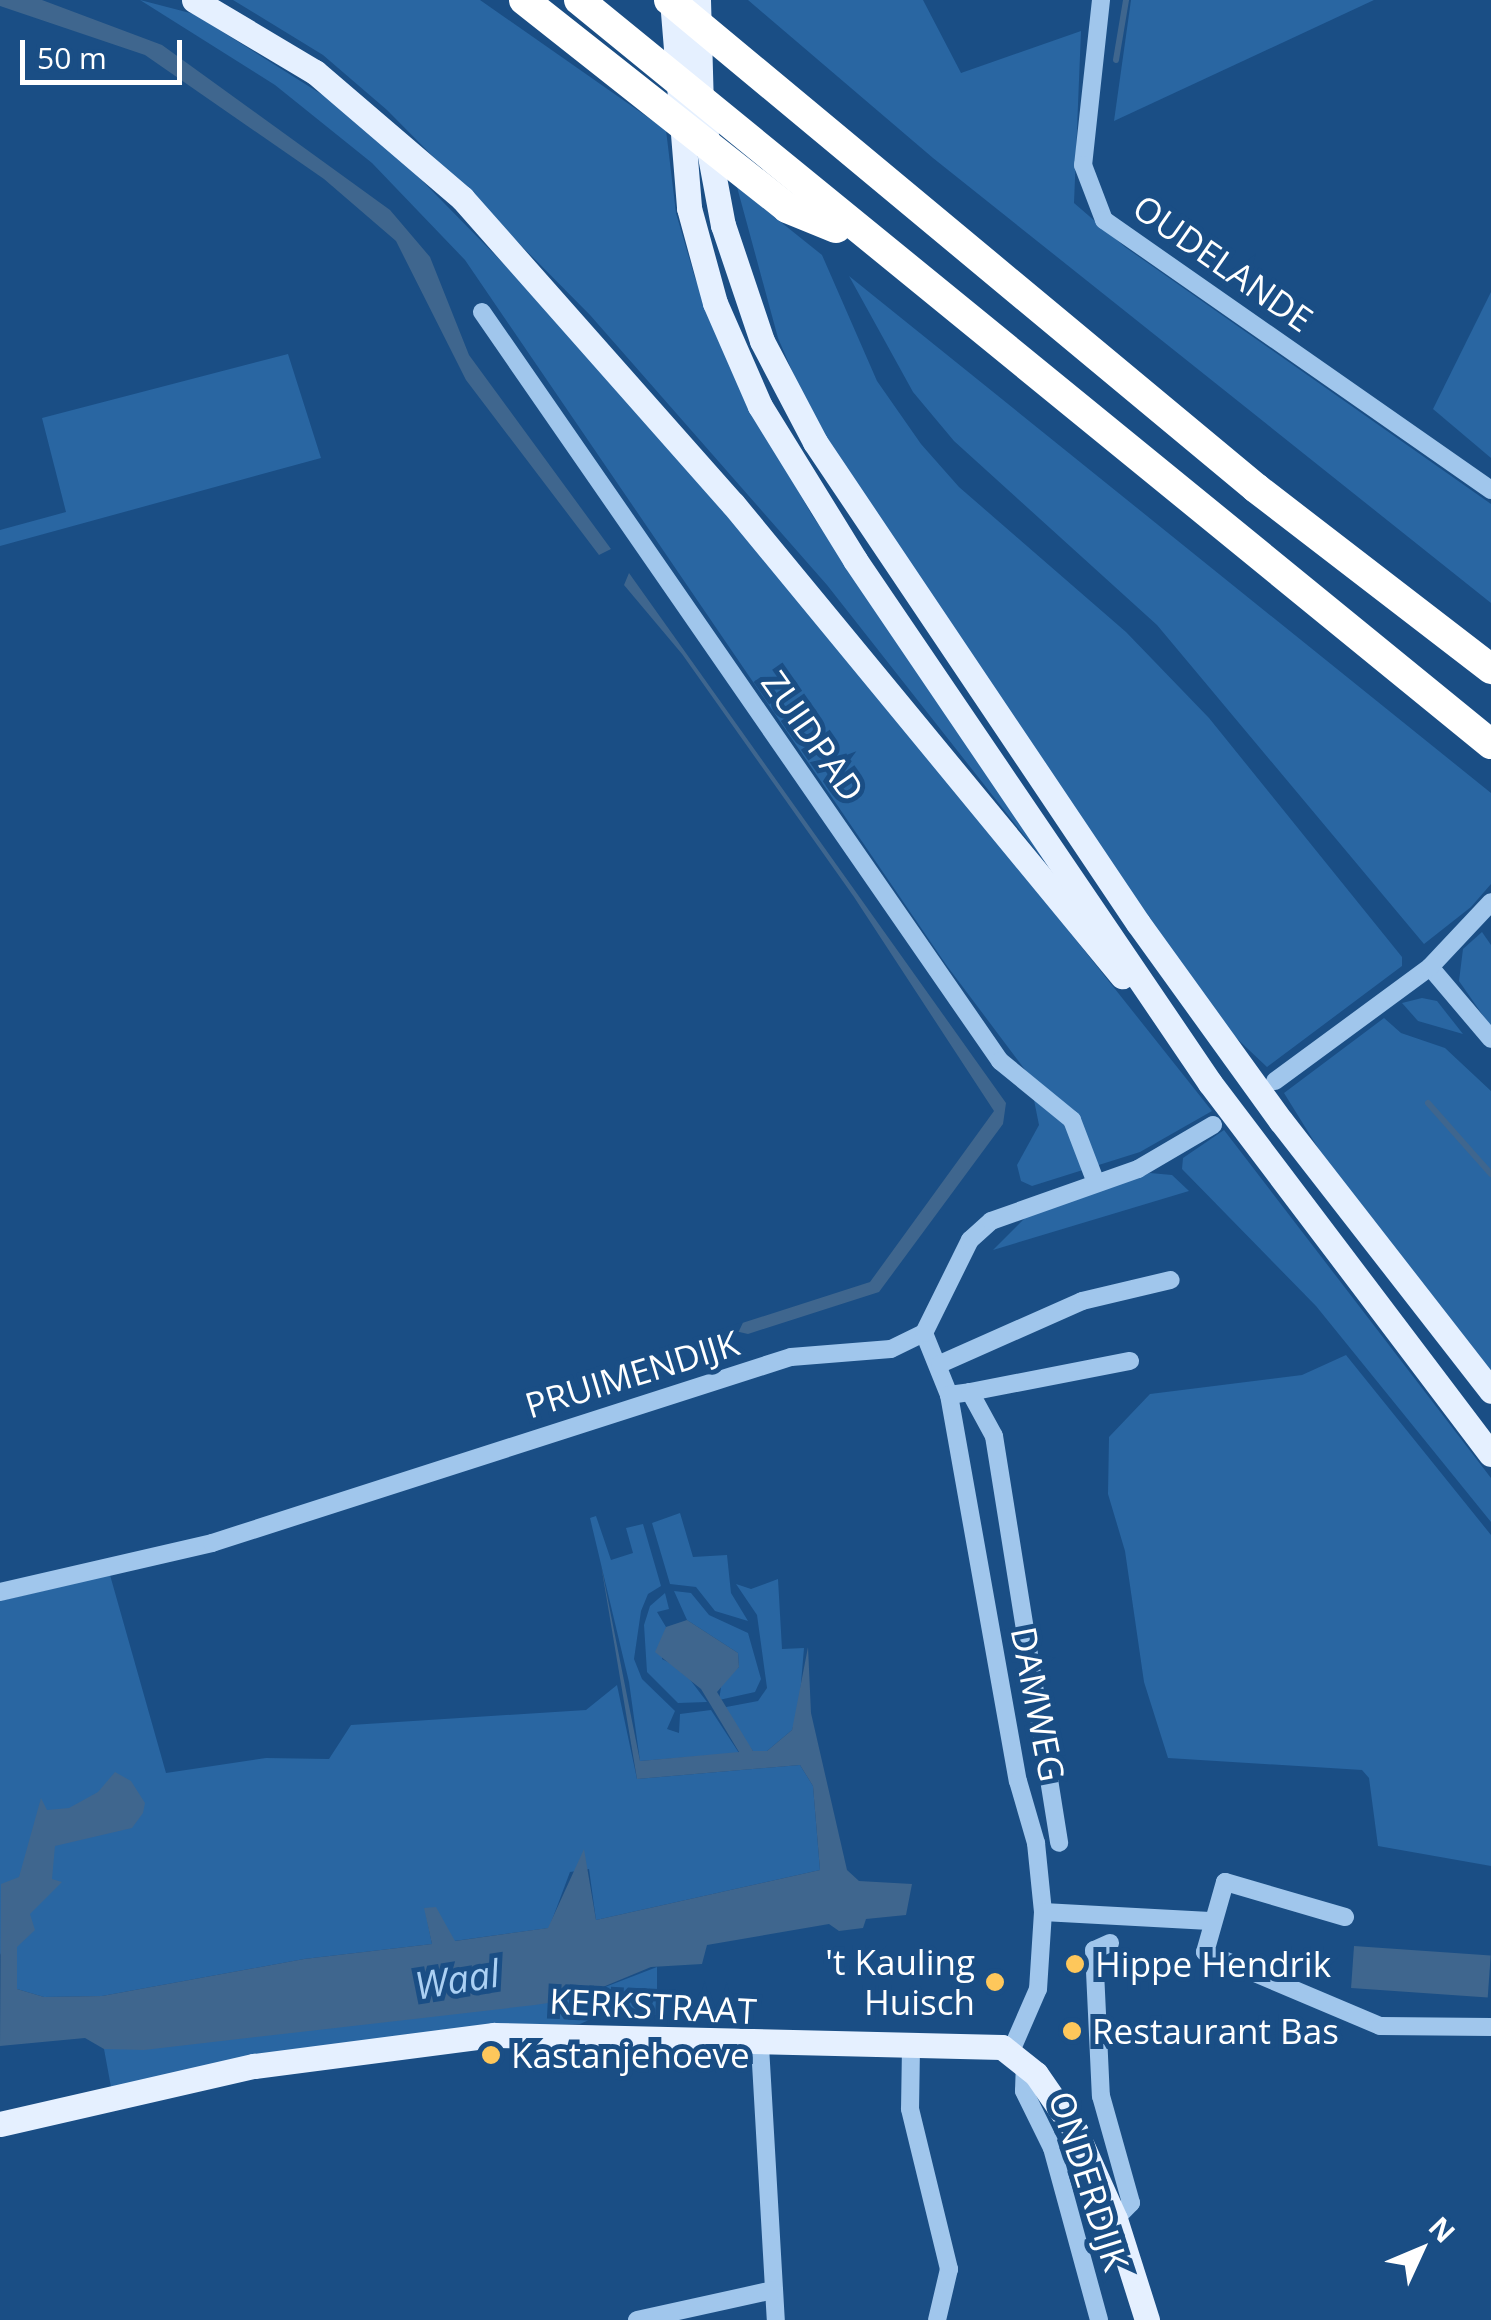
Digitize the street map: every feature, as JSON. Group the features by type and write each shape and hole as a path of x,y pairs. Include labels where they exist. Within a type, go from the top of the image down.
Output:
{"highway":[{"path":"524,0 787,208 866,241"},
{"path":"578,0 866,241 1491,744"},
{"path":"671,0 1226,463 1491,669"}],"main road":[{"path":"194,0 314,72 462,198 733,504 1210,1083"},
{"path":"671,0 679,145 699,255 736,356 813,496 1210,1083 1491,1454"},
{"path":"698,0 709,162 742,286 786,390 857,509 1238,1063 1491,1391"},
{"name":"KERKSTRAAT","path":"0,2124 254,2066 398,2043 581,2034 760,2046 911,2047 1018,2056"},
{"path":"1018,2056 1076,2132 1115,2220 1147,2320"}],"street":[{"name":"OUDELANDE","path":"1101,0 1083,165 1104,220 1491,490"},
{"name":"ZUIDPAD","path":"482,312 1000,1062 1072,1120 1096,1183"},
{"path":"1275,1081 1430,967 1491,902"},
{"path":"1430,967 1491,1039"},
{"path":"924,1333 970,1240 991,1221 1138,1169 1213,1126"},
{"path":"940,1364 1082,1301 1171,1280"},
{"name":"DAMWEG","path":"924,1333 940,1364 949,1395 1018,1780 1036,1843 1043,1912 1038,1989 1018,2056"},
{"name":"PRUIMENDIJK","path":"0,1592 212,1544 792,1358 891,1349 924,1333"},
{"path":"949,1395 1130,1361"},
{"path":"970,1392 994,1436 1059,1844"},
{"path":"1344,1917 1225,1882 1210,1921 1206,1952 1220,1964 1380,2026 1491,2028"},
{"path":"1043,1912 1210,1921"},
{"path":"1110,1943 1094,1950 1100,2096 1131,2203 1115,2220"},
{"path":"760,2046 776,2320"},
{"path":"911,2047 910,2109 949,2269 937,2320"},
{"name":"ONDERDIJK","path":"1018,2056 1024,2091 1039,2120 1099,2320"},
{"path":"637,2320 774,2290"}],"shaded area":[{"path":"140,0 194,14 329,99 387,145 559,320 813,609 1212,1111 1140,1152 1032,1186 1021,1181 1017,1165 1039,1125 1029,1075 947,966 465,260 372,163 275,85"},
{"path":"233,0 480,0 666,130 676,213 695,278 753,413 812,515 1067,890 827,585 590,315 387,110 323,55"},
{"path":"748,0 923,0 961,73 1081,31 1074,203 1125,247 1491,504 1491,603 933,158"},
{"path":"1131,0 1374,0 1114,121"},
{"path":"737,187 822,255 877,381 921,444 959,487 1126,632 1209,718 1402,957 1402,966 1267,1067 1212,1015 814,422 778,338"},
{"path":"849,276 1491,793 1491,884 1471,907 1424,944 1157,625 954,441 913,392"},
{"path":"1491,292 1491,458 1433,409"},
{"path":"288,354 321,458 0,546 0,530 66,512 42,418"},
{"path":"1482,932 1491,945 1491,1027 1459,981 1463,949"},
{"path":"1422,998 1437,1001 1463,1034 1418,1021 1402,1003"},
{"path":"1384,1018 1401,1033 1445,1048 1491,1091 1491,1374 1328,1164 1284,1093"},
{"path":"1224,1130 1491,1478 1491,1522 1316,1306 1182,1169 1183,1158"},
{"path":"1150,1173 1172,1175 1189,1191 993,1250 1029,1214"},
{"path":"1346,1355 1491,1535 1491,1866 1378,1846 1369,1778 1362,1770 1168,1758 1144,1682 1125,1551 1108,1494 1109,1437 1150,1394 1302,1375"},
{"path":"680,1513 693,1557 727,1555 731,1593 748,1621 715,1611 696,1587 670,1584 652,1523"},
{"path":"596,1516 611,1560 633,1553 626,1528 643,1524 661,1586 648,1594 641,1611 634,1659 642,1679 675,1711 667,1729 679,1733 680,1714 711,1710 739,1753 640,1761 629,1682 590,1518"},
{"path":"110,1575 166,1773 266,1758 329,1759 351,1725 586,1710 617,1685 637,1779 800,1765 813,1786 820,1870 596,1920 589,1869 570,1872 549,1928 454,1941 425,1909 432,1944 304,1959 102,1996 44,1997 17,1989 0,1953 0,1601"},
{"path":"778,1579 782,1649 804,1648 799,1707 792,1730 767,1751 753,1751 721,1708 758,1701 767,1688 757,1615 736,1584 751,1589"},
{"path":"674,1591 691,1593 709,1615 748,1633 761,1679 755,1692 719,1700 722,1681 739,1667 738,1653 687,1620"},
{"path":"665,1593 669,1609 657,1612 666,1627 662,1659 682,1669 707,1702 678,1703 647,1672 644,1625 650,1606"},
{"path":"657,1967 657,2015 600,2015 580,2024 519,2026 111,2087 104,2049 574,1999"}],"water":[{"path":"0,0 42,0 162,45 390,210 430,257 469,355 611,549 599,555 466,380 396,241 324,179 145,55 0,6"},
{"path":"629,573 1006,1103 1003,1124 879,1292 748,1334 735,1331 739,1324 870,1282 994,1111 854,897 682,654 624,585"},
{"name":"Waal","path":"601,1565 640,1761 739,1752 701,1689 655,1652 666,1627 687,1620 738,1653 739,1667 717,1692 753,1751 767,1751 792,1730 808,1647 811,1713 847,1870 859,1881 912,1884 906,1915 866,1919 863,1928 839,1931 829,1924 707,1945 702,1964 651,1967 574,1999 535,2005 144,2050 104,2049 85,2038 0,2046 1,1884 19,1877 41,1798 47,1810 69,1808 98,1792 115,1772 131,1781 145,1803 143,1813 132,1828 55,1846 52,1879 62,1882 30,1914 35,1930 17,1947 17,1989 44,1997 102,1996 304,1959 432,1944 424,1908 436,1907 455,1941 548,1928 584,1849 596,1920 820,1870 813,1786 800,1765 637,1779"},
{"path":"1354,1946 1491,1956 1488,1997 1351,1988"}],"waterway":[{"path":"1116,60 1126,0"},
{"path":"1428,1103 1491,1174"}],"place":[{"name":"Hippe Hendrik","path":"1075,1964"},
{"name":"'t Kauling Huisch","path":"995,1982"},
{"name":"Restaurant Bas","path":"1072,2031"},
{"name":"Kastanjehoeve","path":"491,2055"}]}
